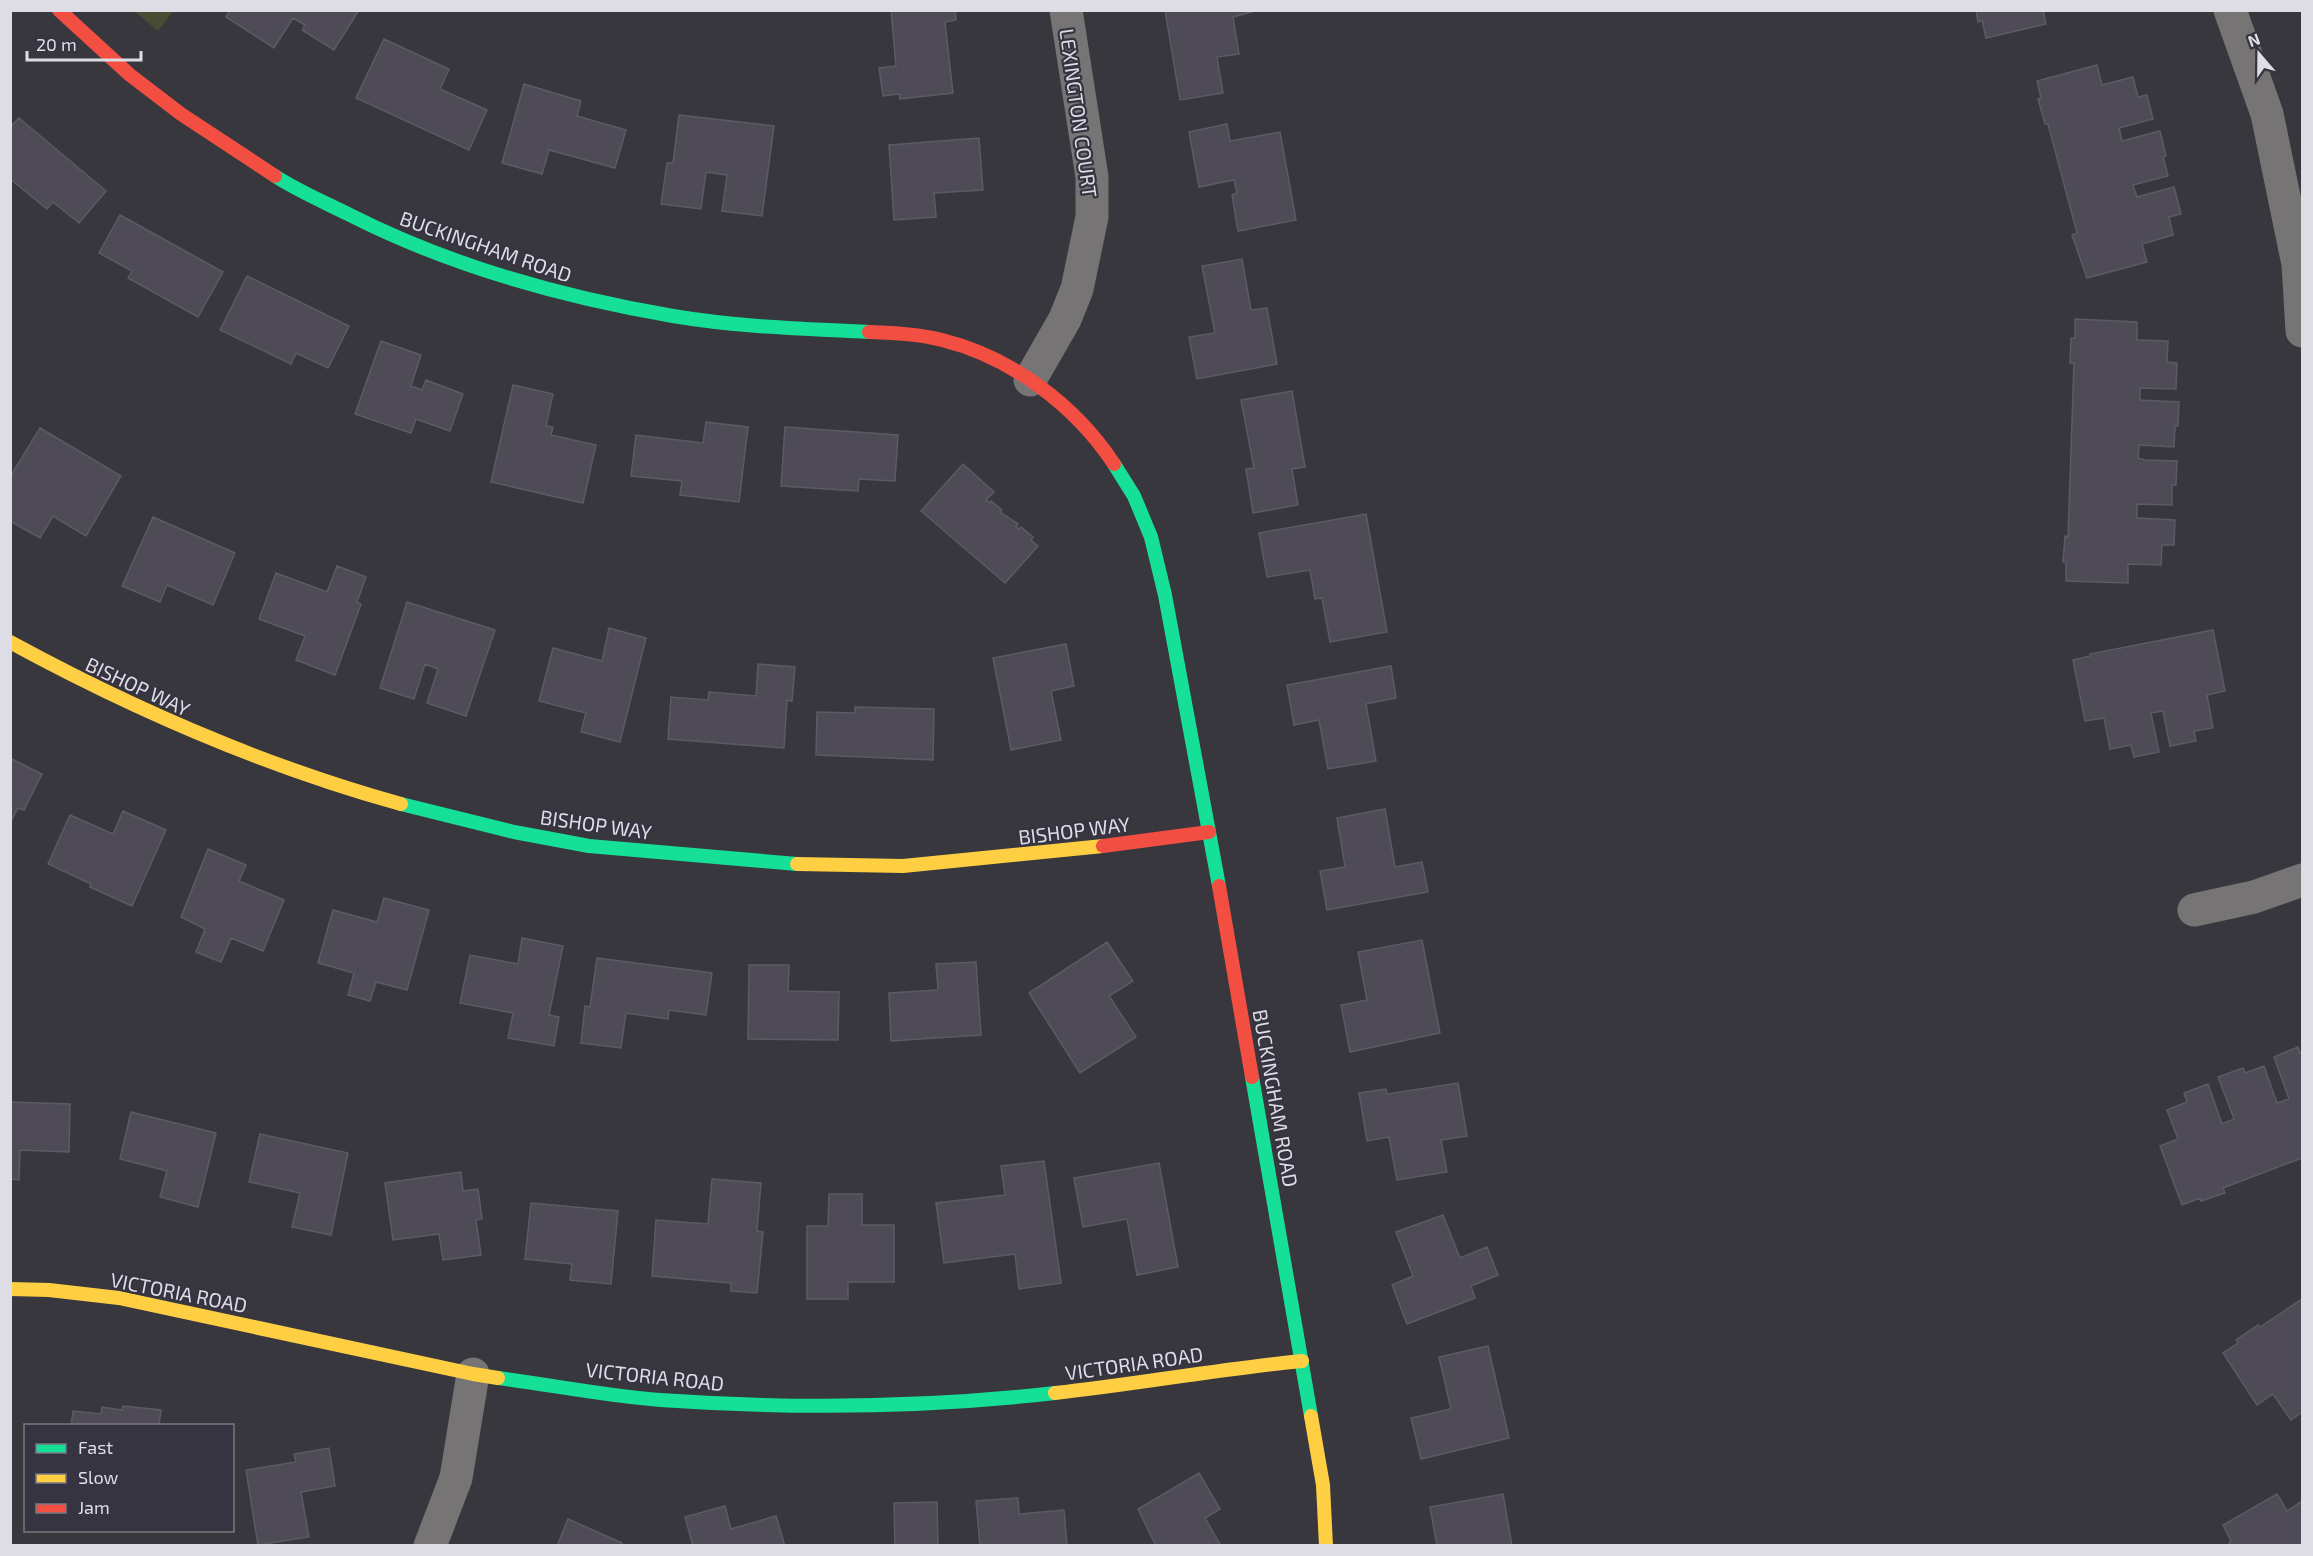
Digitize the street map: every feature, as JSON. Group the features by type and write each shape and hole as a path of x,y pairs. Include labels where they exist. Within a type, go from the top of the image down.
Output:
{"street":[{"name":"BUCKINGHAM ROAD","path":"59,10 139,81 181,114 284,182 383,232 477,268 576,297 675,316 770,327 903,334 942,340 996,359 1030,380 1077,418 1107,454 1134,496 1150,537 1165,595 1302,1361 1323,1485 1326,1545"},
{"name":"LEXINGTON COURT","path":"1030,380 1065,319 1077,289 1092,217 1092,177 1065,10"},
{"path":"2230,10 2267,114 2298,264 2302,331"},
{"name":"BISHOP WAY","path":"10,642 58,670 160,719 256,757 355,791 479,824 592,846 742,861 896,866 1035,855 1209,832"},
{"path":"2194,910 2254,897 2302,880"},
{"name":"VICTORIA ROAD","path":"10,1289 50,1290 119,1298 474,1374 658,1400 784,1406 887,1406 996,1400 1132,1386 1236,1367 1302,1361"},
{"path":"430,1545 456,1478 474,1374"}],"green space":[{"path":"134,11 173,11 158,31"}],"building":[{"path":"230,10 359,10 334,50 302,30 305,25 293,18 274,48 226,17"},
{"path":"891,10 955,10 956,20 945,22 953,93 900,99 899,94 883,96 879,68 896,66"},
{"path":"1165,10 1258,10 1233,17 1239,54 1217,57 1223,93 1180,100"},
{"path":"1976,10 2043,10 2046,24 1986,38 1982,20 1978,22"},
{"path":"384,39 449,69 440,89 487,110 469,150 356,98"},
{"path":"2097,65 2102,85 2133,77 2138,97 2147,95 2153,119 2119,128 2122,141 2160,131 2168,176 2133,185 2137,197 2174,187 2181,214 2169,217 2173,235 2142,244 2147,262 2087,278 2072,235 2077,233 2048,124 2045,124 2038,99 2041,98 2037,81"},
{"path":"524,84 581,101 577,116 626,130 615,168 549,150 542,174 502,163"},
{"path":"679,115 774,126 762,216 722,211 727,175 706,172 701,209 661,204 667,163 673,163"},
{"path":"19,118 106,191 79,223 53,202 47,209 10,179 10,127"},
{"path":"1227,124 1230,141 1280,132 1296,220 1238,231 1232,195 1237,193 1234,180 1199,187 1189,132"},
{"path":"979,138 983,190 934,193 936,217 894,220 889,145"},
{"path":"120,215 223,272 198,317 128,278 132,271 99,253"},
{"path":"1242,259 1251,310 1267,308 1277,364 1197,379 1189,337 1215,333 1202,266"},
{"path":"247,276 349,326 328,368 296,353 291,364 220,330"},
{"path":"2075,319 2137,322 2137,340 2168,341 2167,362 2177,363 2176,389 2140,388 2140,400 2179,402 2174,447 2139,445 2138,458 2177,461 2176,485 2172,485 2172,505 2137,504 2137,518 2175,520 2174,545 2162,545 2161,565 2128,564 2128,583 2066,581 2066,562 2063,562 2065,536 2068,537 2074,363 2070,363 2071,338 2075,338"},
{"path":"381,341 421,355 411,386 422,390 426,380 463,394 450,431 416,419 411,433 355,414"},
{"path":"513,385 553,394 546,426 553,427 551,435 596,445 583,503 491,482"},
{"path":"1292,391 1305,467 1292,469 1298,505 1253,513 1246,469 1254,468 1241,400"},
{"path":"706,422 748,427 739,502 680,495 682,481 631,476 636,435 703,443"},
{"path":"785,427 898,435 895,481 859,479 858,491 781,486"},
{"path":"40,428 121,476 86,536 53,516 40,538 10,521 10,477"},
{"path":"963,464 994,492 986,500 990,503 991,501 1002,510 1000,512 1018,524 1016,526 1019,529 1021,527 1033,537 1031,540 1038,546 1005,583 921,511"},
{"path":"1366,514 1387,632 1330,642 1322,598 1315,599 1310,570 1267,577 1259,533"},
{"path":"153,517 235,553 213,605 167,585 160,602 122,586"},
{"path":"337,566 366,577 357,602 361,604 335,675 296,660 305,636 259,619 276,573 327,592"},
{"path":"407,602 495,630 466,716 427,703 438,669 425,664 414,699 380,688"},
{"path":"609,628 646,638 620,742 581,732 586,713 539,701 553,648 602,661"},
{"path":"2213,630 2225,691 2207,695 2213,728 2194,731 2196,741 2170,746 2163,711 2151,713 2159,752 2134,757 2131,745 2110,749 2104,718 2085,721 2073,660 2090,656 2090,654"},
{"path":"1066,644 1074,686 1051,691 1061,740 1011,750 993,658"},
{"path":"758,664 795,667 792,701 787,700 784,748 668,739 671,697 708,700 709,692 756,696"},
{"path":"1391,666 1396,698 1366,704 1376,761 1328,769 1319,720 1294,725 1287,685"},
{"path":"855,707 934,709 933,760 816,755 817,712 855,713"},
{"path":"10,758 42,774 24,810 18,808 10,823"},
{"path":"1385,809 1395,867 1422,862 1428,892 1327,910 1320,871 1345,867 1337,818"},
{"path":"123,811 166,830 132,906 48,864 70,815 113,834"},
{"path":"208,849 246,865 239,881 284,900 263,951 231,938 221,962 196,952 205,929 181,917"},
{"path":"384,898 429,910 407,990 376,982 370,1001 348,995 354,973 318,963 333,910 377,922"},
{"path":"522,938 563,946 549,1015 559,1017 554,1046 508,1038 513,1013 460,1003 470,955 518,964"},
{"path":"1422,940 1440,1033 1350,1052 1341,1005 1367,1000 1358,952"},
{"path":"1107,942 1133,981 1109,996 1136,1037 1080,1073 1029,993"},
{"path":"597,958 712,973 706,1015 669,1010 668,1019 626,1013 621,1048 581,1043 585,1006 590,1007"},
{"path":"976,962 981,1035 891,1041 889,993 938,990 936,964"},
{"path":"749,965 789,965 788,991 839,992 838,1040 748,1039"},
{"path":"2298,1047 2300,1053 2302,1052 2302,1158 2223,1188 2225,1193 2201,1201 2200,1198 2182,1205 2160,1146 2178,1139 2167,1110 2187,1102 2184,1093 2208,1084 2222,1124 2234,1119 2218,1077 2243,1068 2245,1073 2264,1066 2277,1103 2289,1099 2274,1057"},
{"path":"1458,1083 1467,1136 1441,1140 1447,1172 1397,1180 1389,1137 1367,1141 1359,1093 1386,1089 1387,1094"},
{"path":"10,1102 70,1104 69,1152 20,1150 19,1180 10,1179"},
{"path":"131,1112 216,1133 198,1207 160,1197 167,1171 120,1159"},
{"path":"260,1134 348,1153 331,1235 292,1227 300,1193 249,1182"},
{"path":"1044,1161 1061,1283 1019,1289 1015,1254 944,1263 936,1203 1005,1195 1001,1166"},
{"path":"1159,1163 1178,1267 1137,1275 1127,1219 1083,1227 1074,1178"},
{"path":"461,1172 463,1191 478,1189 482,1219 476,1220 481,1255 443,1260 439,1234 393,1240 385,1183"},
{"path":"712,1179 761,1183 757,1231 763,1232 757,1293 731,1291 731,1283 652,1276 656,1220 708,1224"},
{"path":"829,1194 862,1194 862,1225 894,1225 894,1282 848,1282 848,1299 807,1299 807,1226 828,1226"},
{"path":"531,1203 618,1211 611,1284 570,1280 572,1264 525,1259"},
{"path":"1443,1215 1460,1258 1487,1247 1498,1275 1471,1286 1475,1298 1407,1324 1392,1285 1413,1276 1396,1232"},
{"path":"2302,1299 2302,1412 2291,1420 2273,1394 2257,1405 2223,1353 2238,1343 2236,1340"},
{"path":"1488,1346 1509,1438 1421,1459 1411,1418 1451,1409 1439,1357"},
{"path":"123,1406 161,1410 159,1424 71,1424 73,1411 101,1414 102,1407 122,1410"},
{"path":"329,1448 335,1486 301,1492 309,1537 258,1545 246,1470 296,1462 294,1454"},
{"path":"1199,1473 1220,1509 1205,1518 1221,1546 1156,1546 1138,1509"},
{"path":"1503,1494 1512,1546 1437,1546 1430,1507"},
{"path":"2277,1494 2287,1511 2302,1501 2302,1546 2230,1546 2231,1541 2223,1525"},
{"path":"1018,1498 1019,1514 1064,1510 1067,1546 980,1546 976,1501"},
{"path":"937,1502 938,1546 895,1546 894,1503"},
{"path":"725,1506 731,1529 776,1516 785,1546 693,1546 685,1517"},
{"path":"568,1519 622,1543 621,1546 557,1546"}],"traffic: fast":[{"path":"275,176 320,201 387,233 466,264 548,289 697,320 771,327 869,332"},
{"path":"1114,464 1134,496 1151,537 1165,595 1219,886"},
{"path":"401,804 514,832 589,846 797,864"},
{"path":"1252,1077 1311,1416"},
{"path":"498,1378 640,1398 759,1405 858,1406 957,1402 1055,1393"}],"traffic: slow":[{"path":"10,642 105,691 201,734 300,772 401,804"},
{"path":"797,864 903,866 1103,846"},
{"path":"10,1289 49,1290 119,1298 498,1378"},
{"path":"1055,1393 1302,1361"},
{"path":"1311,1416 1323,1485 1326,1546"}],"traffic: jam":[{"path":"59,10 130,75 181,114 275,176"},
{"path":"869,332 915,335 942,340 992,358 1016,371 1061,403 1098,442 1114,464"},
{"path":"1103,846 1209,832"},
{"path":"1219,886 1252,1077"}]}
